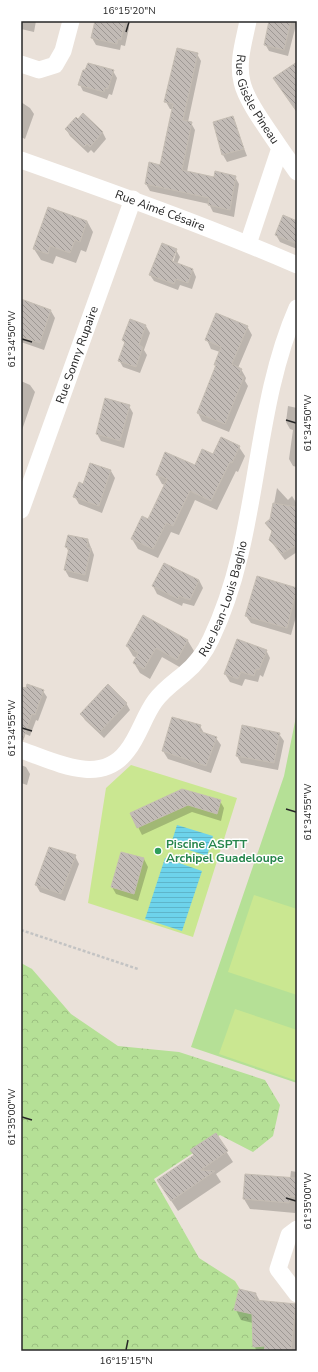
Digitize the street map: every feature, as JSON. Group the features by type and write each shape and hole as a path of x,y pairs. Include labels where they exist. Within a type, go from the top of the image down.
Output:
{"street":[{"path":"21,64 39,70 55,65 63,51 71,21"},
{"name":"Rue Gisèle Pineau","path":"248,21 241,52 240,65 242,82 248,97 280,148 248,244"},
{"path":"280,148 297,172"},
{"name":"Rue Aimé Césaire","path":"21,160 133,199 297,265"},
{"name":"Rue Sonny Rupaire","path":"21,510 133,199"},
{"name":"Rue Jean-Louis Baghio","path":"21,750 82,770 108,766 127,751 154,702 162,691 194,665 205,649 223,612 242,547 273,382 297,308"},
{"path":"297,1229 289,1234 278,1269 297,1294"}],"path":[{"path":"21,930 138,969"}],"green space":[{"path":"297,712 297,1083 191,1047 284,776"},
{"name":"Piscine ASPTT Archipel Guadeloupe","path":"131,765 237,798 193,937 88,903 106,788"},
{"path":"254,895 297,909 297,995 228,972"},
{"path":"21,963 32,969 71,1014 118,1046 179,1052 265,1080 280,1105 273,1136 253,1152 220,1135 154,1179 199,1258 235,1281 262,1325 268,1351 21,1351"},
{"path":"235,1009 297,1030 297,1081 219,1054"}],"water":[{"path":"177,825 213,836 207,856 171,844"},
{"path":"165,858 202,871 182,931 145,919"}],"building":[{"path":"95,21 125,21 121,40 118,39 117,44 91,38"},
{"path":"269,21 291,21 284,50 264,45"},
{"path":"177,48 198,53 183,120 192,122 182,170 214,177 215,171 236,176 230,210 208,205 209,198 145,184 149,162 160,165 173,104 164,102"},
{"path":"297,62 297,112 273,78"},
{"path":"88,63 114,70 108,89 105,88 104,92 78,85 83,70 85,70"},
{"path":"83,113 103,132 90,147 87,144 84,147 65,129 76,117 78,119"},
{"path":"233,116 244,149 222,155 213,122"},
{"path":"48,207 87,221 80,242 75,240 70,253 50,246 48,254 33,249"},
{"path":"283,215 297,221 297,244 275,235"},
{"path":"162,243 177,249 172,261 193,269 188,283 176,279 174,284 149,275"},
{"path":"21,299 51,310 40,343 21,337"},
{"path":"216,313 248,326 232,364 242,369 239,375 244,377 225,424 197,413 216,365 214,365 221,347 205,340"},
{"path":"130,319 146,325 139,345 143,347 136,367 118,361 125,342 122,340"},
{"path":"105,398 130,405 120,441 96,434"},
{"path":"221,437 240,446 232,463 230,462 211,501 190,491 173,526 166,523 153,549 131,539 142,516 148,519 167,479 156,475 165,452 195,465 202,449 213,454"},
{"path":"90,463 111,470 99,506 73,497 79,482 83,484"},
{"path":"273,503 297,507 297,542 295,546 281,554 276,546 269,540 272,531 265,523 270,519"},
{"path":"68,535 88,539 87,547 91,548 85,575 64,570 69,548 65,547"},
{"path":"164,563 199,580 190,600 179,596 178,599 152,586"},
{"path":"257,576 297,588 287,628 245,616"},
{"path":"143,615 188,640 177,660 156,648 144,669 133,663 138,653 126,646"},
{"path":"237,639 267,650 259,670 256,669 254,676 241,672 238,679 224,674"},
{"path":"27,684 44,690 35,715 32,714 23,740 21,740 21,687 26,688"},
{"path":"108,684 127,703 100,732 80,714"},
{"path":"172,717 201,725 199,731 217,737 206,766 162,751"},
{"path":"242,725 280,733 274,763 236,756"},
{"path":"182,789 221,800 217,814 188,805 137,828 130,813"},
{"path":"49,847 76,855 61,894 35,885"},
{"path":"121,852 144,858 134,894 111,887"},
{"path":"216,1133 228,1151 201,1170 215,1171 171,1201 157,1180 194,1155 190,1150"},
{"path":"245,1174 297,1178 297,1197 290,1196 289,1203 243,1199"},
{"path":"239,1289 256,1293 255,1300 296,1304 291,1351 264,1351 265,1346 253,1347 252,1314 234,1310"}],"place":[{"name":"Piscine ASPTT Archipel Guadeloupe","path":"158,851"}]}
